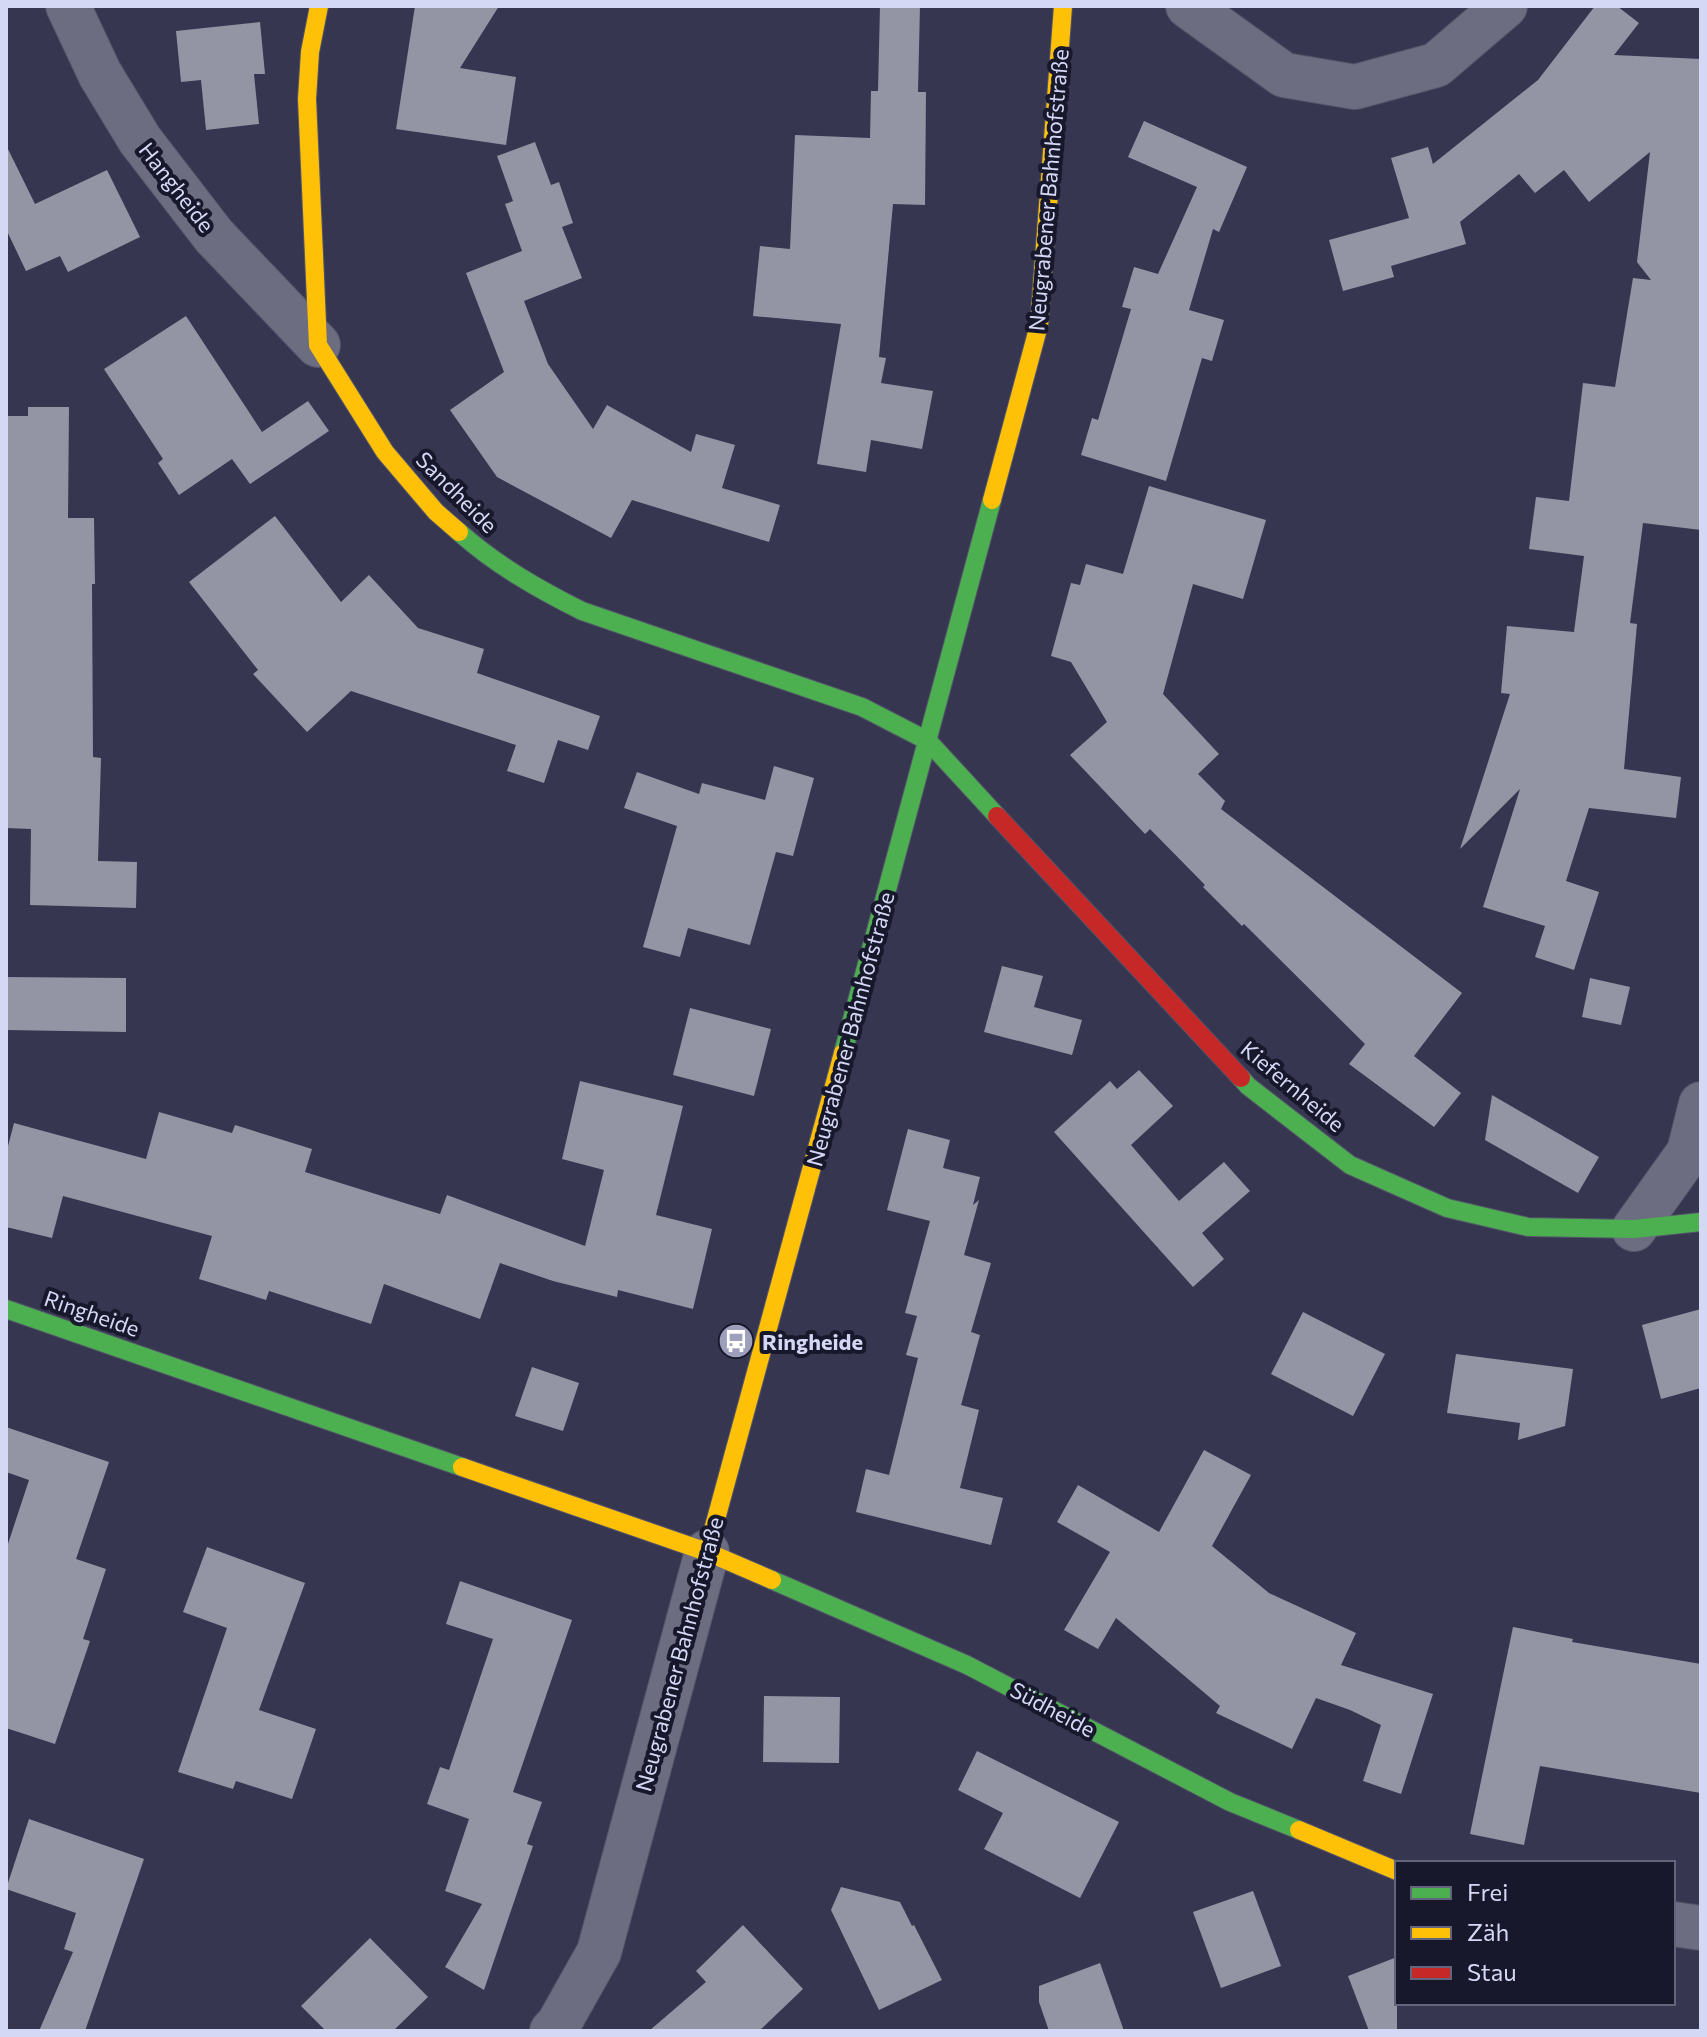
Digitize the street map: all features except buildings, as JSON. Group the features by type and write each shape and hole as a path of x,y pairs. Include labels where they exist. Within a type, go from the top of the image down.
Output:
{"street":[{"name":"Hangheide","path":"68,6 100,74 140,140 214,236 318,345"},
{"name":"Sandheide","path":"319,6 312,34 307,99 318,345 385,452 411,484 436,512 507,570 582,611 862,707 928,741"},
{"name":"Neugrabener Bahnhofstraße","path":"552,2031 599,1952 1039,325 1063,6"},
{"path":"1188,6 1284,75 1355,87 1436,65 1505,6"},
{"name":"Kiefernheide","path":"928,741 1248,1086 1350,1165 1447,1208 1528,1227 1634,1229 1701,1222"},
{"path":"1634,1229 1689,1152 1701,1104"},
{"name":"Ringheide","path":"6,1309 707,1552"},
{"name":"Südheide","path":"707,1552 967,1665 1230,1802 1395,1870"},
{"path":"1675,1924 1701,1928"}],"traffic: fast":[{"path":"843,1053 992,500"},
{"path":"459,532 518,576 582,611 862,707 928,741 997,816"},
{"path":"1241,1078 1350,1165 1447,1208 1528,1227 1634,1229 1701,1222"},
{"path":"6,1309 462,1467"},
{"path":"772,1580 967,1665 1230,1802 1299,1830"}],"traffic: slow":[{"path":"319,6 310,52 307,99 318,345 385,452 436,512 459,532"},
{"path":"992,500 1039,325 1063,6"},
{"path":"707,1552 843,1053"},
{"path":"462,1467 707,1552 772,1580"},
{"path":"1299,1830 1395,1870"}],"traffic: jam":[{"path":"997,816 1241,1078"}],"place":[{"name":"Ringheide","path":"736,1341"}]}
